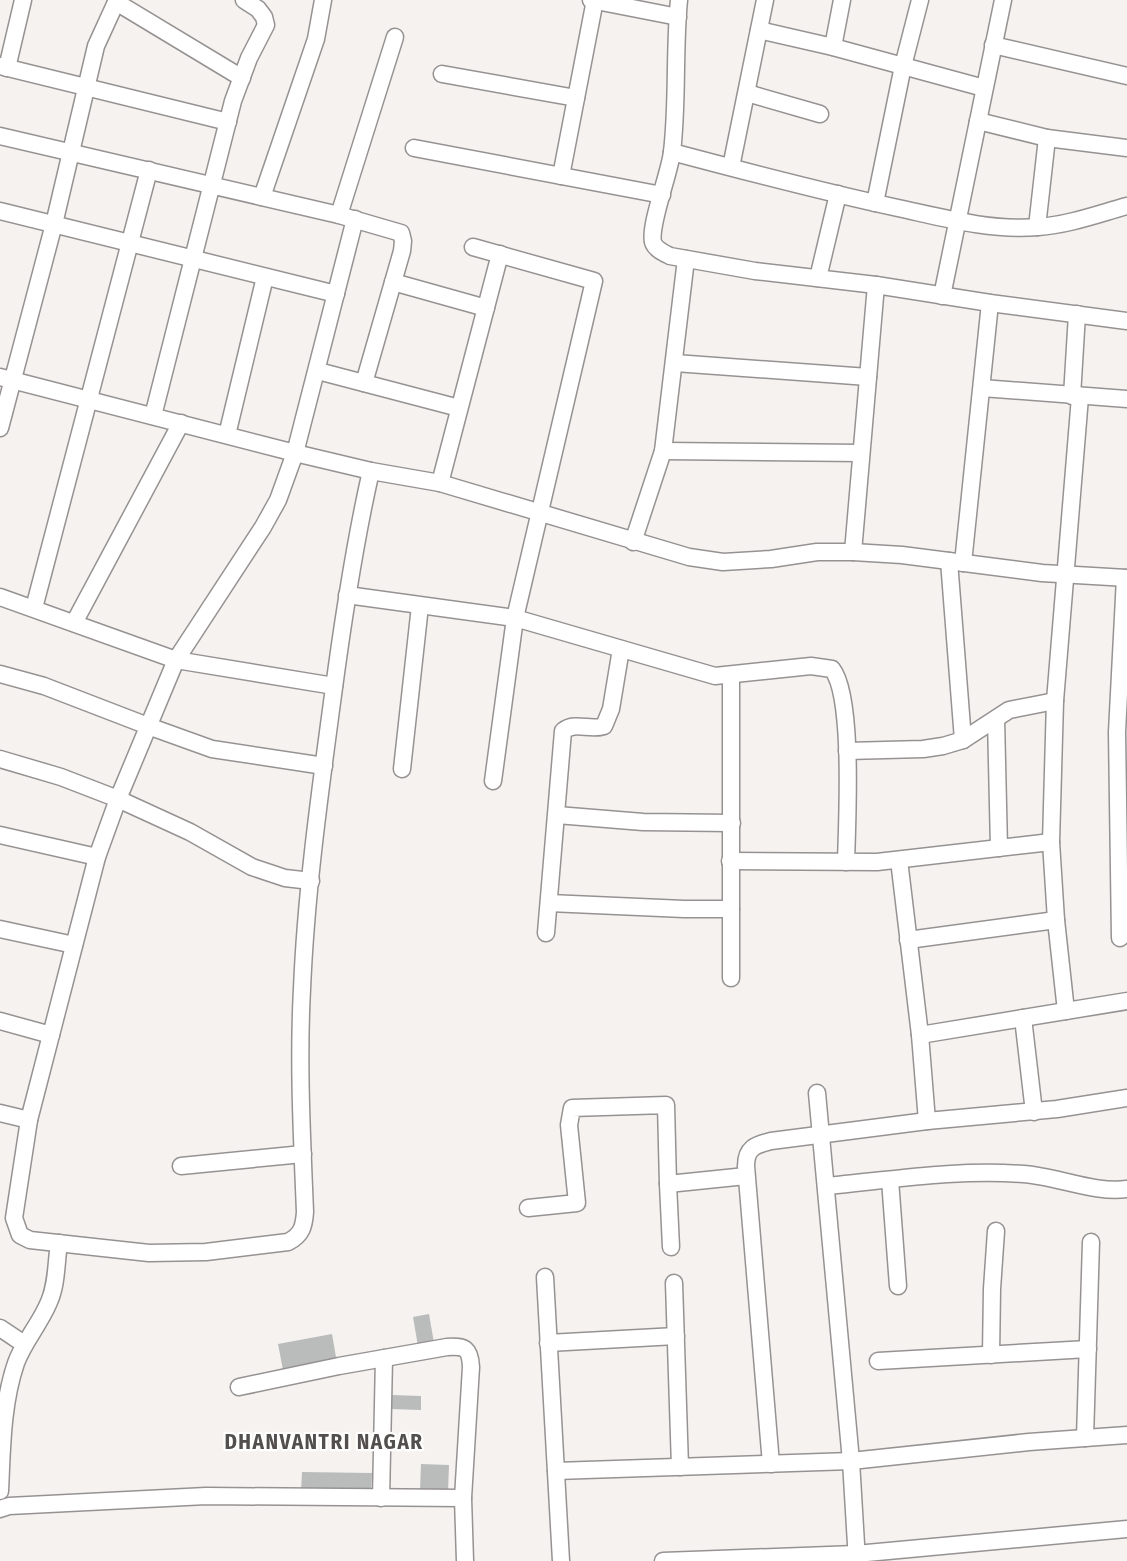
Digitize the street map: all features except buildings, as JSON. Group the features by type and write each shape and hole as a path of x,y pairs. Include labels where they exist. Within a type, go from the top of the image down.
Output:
{"street":[{"path":"23,0 3,67 228,122"},
{"path":"153,416 228,122 242,78 266,25 258,9 244,0"},
{"path":"262,197 316,39 323,0"},
{"path":"561,176 594,0 679,8 672,152 653,242 659,250 670,256 755,271 876,285 1127,321"},
{"path":"731,167 765,0"},
{"path":"833,47 842,0"},
{"path":"875,203 903,66 920,0"},
{"path":"942,296 1003,0"},
{"path":"0,428 6,379 54,224 96,46 116,1 242,78"},
{"path":"759,30 833,47 984,88"},
{"path":"371,471 347,595 311,881 302,989 304,1226 297,1237 288,1242 206,1252 149,1253 30,1240 20,1235 14,1218 29,1120 97,857 117,799 176,660 264,527 278,500 295,453 318,371 336,294 347,217 395,37"},
{"path":"993,45 1127,76"},
{"path":"442,74 576,98"},
{"path":"747,93 820,114"},
{"path":"978,121 1047,138 1127,148"},
{"path":"0,136 347,217 401,233 404,241 402,251 364,383"},
{"path":"1037,227 1047,138"},
{"path":"414,148 662,195"},
{"path":"672,152 875,203 957,221 997,227 1037,227 1081,219 1127,206"},
{"path":"34,608 149,170"},
{"path":"818,278 838,194"},
{"path":"0,211 336,294"},
{"path":"473,247 594,281 514,618 493,781"},
{"path":"440,483 500,255"},
{"path":"633,542 663,452 686,259"},
{"path":"227,435 265,277"},
{"path":"393,282 486,308"},
{"path":"853,552 876,285"},
{"path":"963,740 956,562 982,388 990,303"},
{"path":"1066,1011 1056,920 1051,842 1055,701 1076,396 1077,314"},
{"path":"675,363 868,377"},
{"path":"318,371 459,408"},
{"path":"6,379 295,453 371,471 440,483 689,557 723,562 771,560 817,552 853,552 1065,575 1126,578 1117,732 1120,938"},
{"path":"982,388 1127,399"},
{"path":"75,622 181,423"},
{"path":"663,452 861,453"},
{"path":"347,595 514,618 698,673 715,676 811,666 832,669 841,687 847,751 846,862"},
{"path":"0,597 176,660 334,686"},
{"path":"402,769 420,606"},
{"path":"546,933 562,731 572,726 597,728 604,726 611,709 621,650"},
{"path":"0,674 44,686 212,749 324,766"},
{"path":"731,676 731,978"},
{"path":"847,751 923,749 963,740 1009,710 1055,701"},
{"path":"996,719 999,848"},
{"path":"0,759 61,777 117,799 190,832 252,867 285,878 311,881"},
{"path":"557,815 643,822 732,823"},
{"path":"0,835 97,857"},
{"path":"730,861 899,860 1051,842"},
{"path":"899,860 920,1035 927,1121"},
{"path":"549,903 731,909"},
{"path":"908,940 1056,920"},
{"path":"0,929 74,945"},
{"path":"920,1035 1127,1001"},
{"path":"1023,1018 1034,1112"},
{"path":"0,1022 51,1035"},
{"path":"817,1093 851,1461 856,1558"},
{"path":"771,1464 746,1176 746,1156 749,1149 771,1141 927,1121 1034,1112 1127,1098"},
{"path":"528,1208 577,1203 569,1125 572,1108 666,1105 671,1247"},
{"path":"0,1113 29,1120"},
{"path":"182,1166 303,1154"},
{"path":"826,1186 950,1174 1006,1173 1062,1179 1106,1189 1127,1189"},
{"path":"668,1184 746,1176"},
{"path":"890,1180 898,1286"},
{"path":"991,1355 996,1231"},
{"path":"1085,1438 1090,1242"},
{"path":"0,1491 1,1437 7,1397 15,1364 48,1304 54,1288 58,1243"},
{"path":"545,1277 561,1561"},
{"path":"674,1283 680,1467"},
{"path":"0,1328 24,1344"},
{"path":"548,1343 676,1336"},
{"path":"239,1387 384,1358 458,1346 467,1349 471,1355 464,1498 465,1561"},
{"path":"878,1361 1088,1349"},
{"path":"381,1498 384,1358"},
{"path":"556,1471 851,1461 1029,1442 1127,1435"},
{"path":"0,1509 9,1506 206,1496 464,1498"},
{"path":"663,1561 919,1555 1127,1529"}],"district":[{"name":"DHANVANTRI NAGAR","path":"324,1442"}]}
